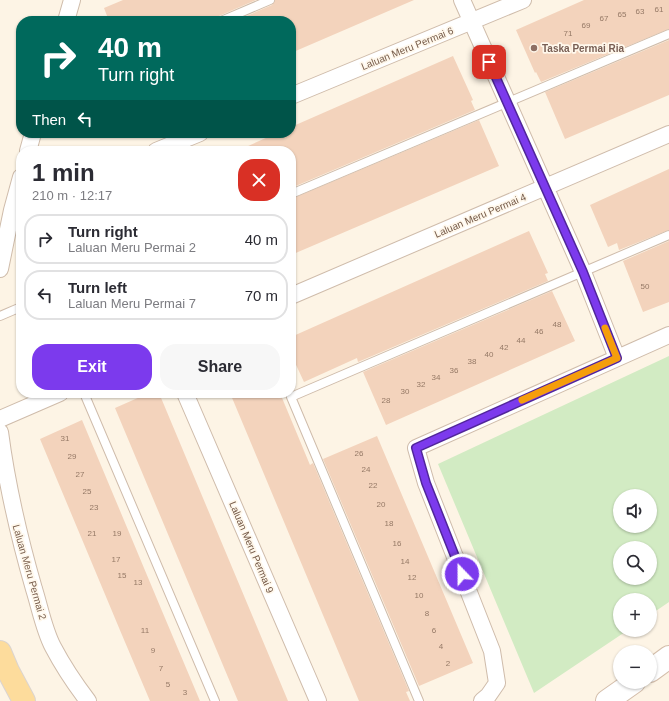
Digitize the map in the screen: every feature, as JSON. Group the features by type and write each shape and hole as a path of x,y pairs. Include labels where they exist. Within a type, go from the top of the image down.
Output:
{"main road":[{"path":"0,652 24,701"},
{"path":"657,666 669,658"},
{"path":"607,701 624,689"}],"street":[{"path":"67,16 72,0"},
{"path":"462,0 583,272 617,358"},
{"name":"Laluan Meru Permai 6","path":"296,94 523,0"},
{"name":"Laluan Meru Permai 4","path":"296,294 669,134"},
{"path":"168,146 188,138"},
{"path":"0,269 16,208"},
{"path":"482,701 488,696 496,683 492,650 426,483 416,448 669,335"},
{"path":"0,419 48,398"},
{"name":"Laluan Meru Permai 9","path":"187,398 318,701"},
{"name":"Laluan Meru Permai 2","path":"0,432 11,504 44,622 52,646 66,670 88,701"}],"lane":[{"path":"232,16 270,0"},
{"path":"296,192 669,34"},
{"path":"296,395 669,235"},
{"path":"0,316 16,309"},
{"path":"86,398 215,701"},
{"path":"291,398 419,701"}],"green space":[{"path":"669,356 669,602 657,610 657,593 613,593 613,637 618,637 534,693 438,464"}],"building":[{"path":"123,0 256,0 219,16 107,16 104,8"},
{"path":"275,0 414,0 296,51 296,16 247,16 272,5"},
{"path":"584,0 669,0 669,29 541,82 536,72 535,73 516,30"},
{"path":"669,40 669,95 565,139 545,92"},
{"path":"453,56 473,100 471,101 475,110 296,186 296,146 248,146 266,138 296,138 296,125"},
{"path":"479,120 499,166 296,253 296,197"},
{"path":"669,169 669,230 619,250 617,243 608,247 590,205"},
{"path":"529,231 548,273 545,274 548,281 358,362 357,358 304,382 296,365 296,335"},
{"path":"669,241 669,302 643,312 623,261"},
{"path":"552,291 575,341 386,425 363,372"},
{"path":"138,398 161,398 288,701 238,701 115,408"},
{"path":"232,398 282,398 310,465 313,463 409,691 406,692 410,701 359,701"},
{"path":"82,420 200,701 150,701 122,635 40,439"},
{"path":"377,436 473,663 419,686 323,459"}],"slow traffic":[{"path":"522,400 617,358 605,328"}],"place":[{"name":"Taska Permai Ria","path":"534,48"}],"route":[{"path":"462,574 426,483 416,448 617,358 583,272 489,62"}]}
